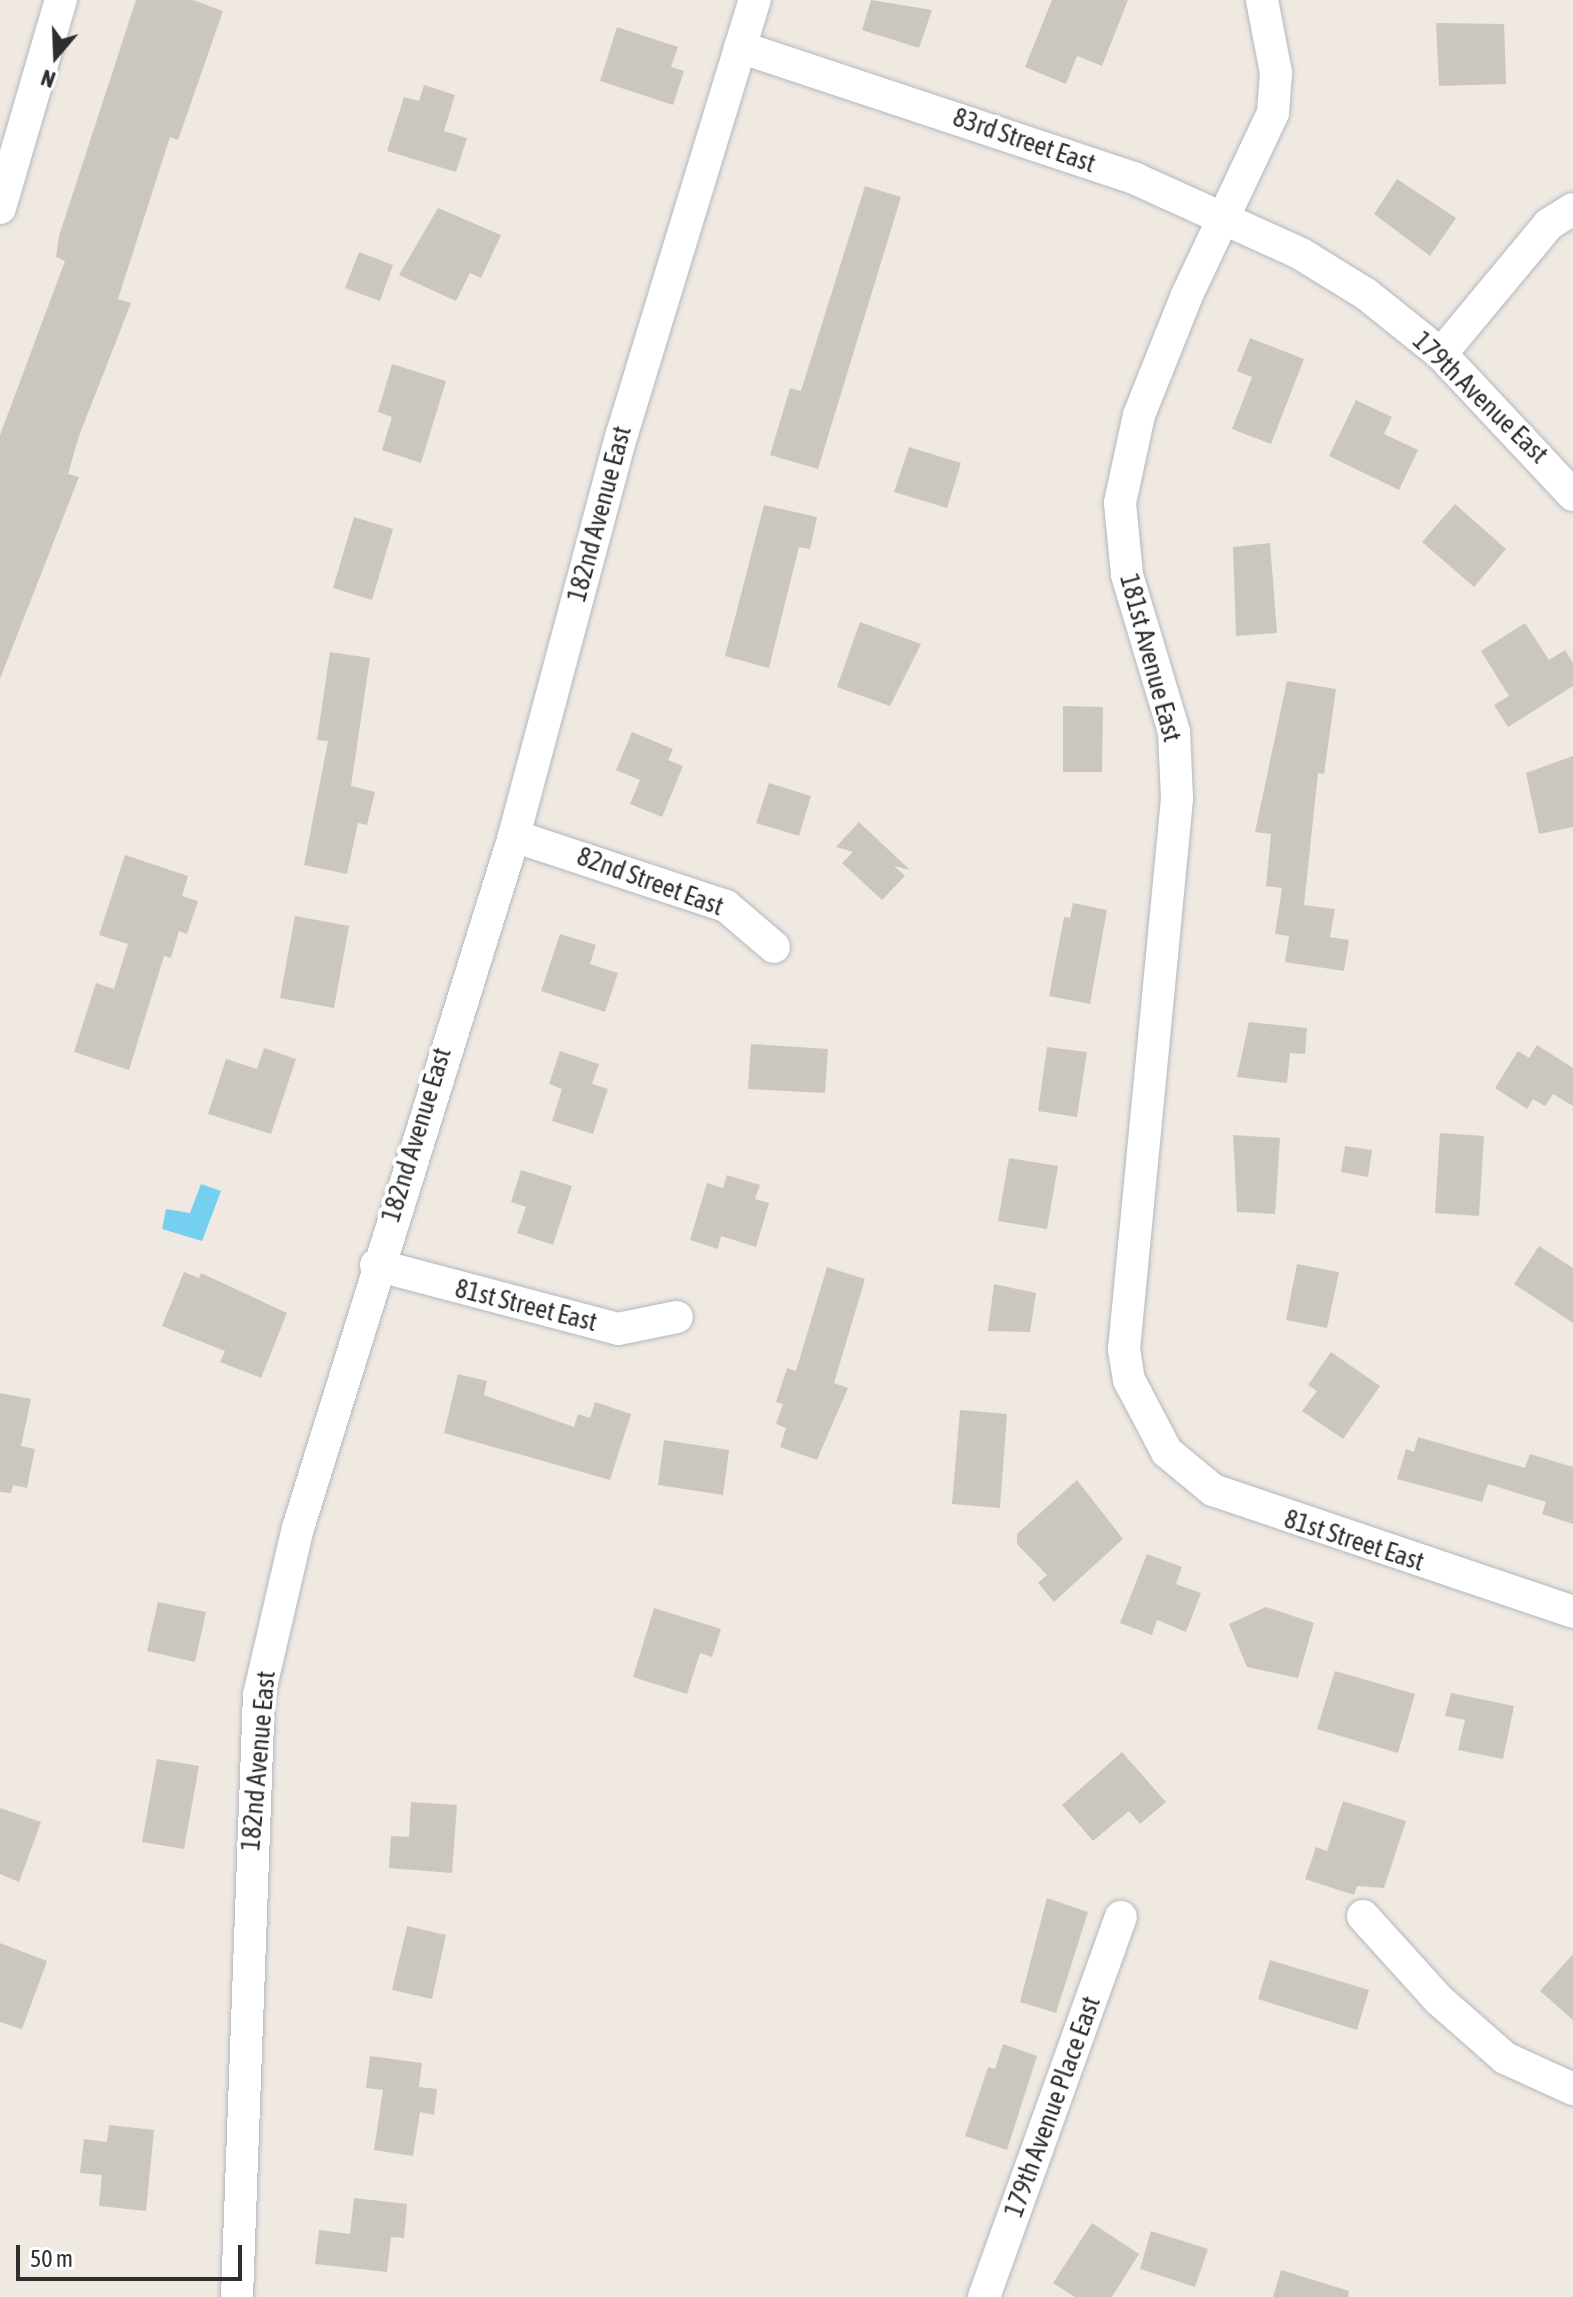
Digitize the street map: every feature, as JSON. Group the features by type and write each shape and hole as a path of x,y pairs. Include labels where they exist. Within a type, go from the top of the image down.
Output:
{"street":[{"path":"0,208 61,0"},
{"name":"182nd Avenue East","path":"237,2297 259,1695 298,1528 376,1265 514,836 622,434 755,0"},
{"name":"181st Avenue East","path":"1155,1435 1133,1392 1124,1349 1171,876 1174,732 1127,575 1120,503 1139,415 1187,295 1228,217 1273,113 1276,73 1262,0"},
{"name":"83rd Street East","path":"740,47 1136,179 1228,217 1301,254"},
{"path":"1441,354 1549,224 1573,209"},
{"name":"179th Avenue East","path":"1301,254 1366,294 1441,354 1573,495"},
{"name":"82nd Street East","path":"514,836 726,906 774,947"},
{"name":"81st Street East","path":"376,1265 618,1329 677,1317"},
{"name":"81st Street East","path":"1155,1435 1193,1476 1233,1500 1573,1612"},
{"path":"1363,1916 1439,2000 1505,2058 1573,2089"},
{"name":"179th Avenue Place East","path":"984,2297 1121,1917"}],"water":[{"path":"201,1184 221,1191 202,1241 162,1229 166,1209 190,1213"}],"building":[{"path":"136,0 193,0 223,11 178,140 170,137 118,299 131,303 79,436 68,474 79,477 0,679 0,435 65,261 56,257 59,236"},
{"path":"871,0 932,10 919,48 862,30"},
{"path":"1052,0 1128,0 1102,66 1077,56 1066,84 1025,67"},
{"path":"1436,23 1504,24 1506,84 1439,86"},
{"path":"617,27 678,47 671,67 684,71 673,105 600,81"},
{"path":"424,85 455,95 444,131 467,138 456,172 387,151 404,97 419,101"},
{"path":"1397,179 1456,218 1430,256 1374,214"},
{"path":"865,186 901,197 818,469 770,455 790,388 801,391"},
{"path":"438,208 501,235 481,278 470,273 456,301 399,275"},
{"path":"359,252 393,265 380,301 345,288"},
{"path":"1250,338 1304,359 1271,444 1232,429 1252,377 1237,371"},
{"path":"392,364 446,381 421,463 382,450 392,417 378,412"},
{"path":"1356,400 1392,417 1384,434 1418,450 1399,490 1329,456"},
{"path":"909,447 961,463 947,508 894,492"},
{"path":"1455,504 1506,549 1474,587 1422,542"},
{"path":"764,505 817,517 810,549 799,547 769,668 725,656"},
{"path":"354,517 393,529 372,600 333,588"},
{"path":"1270,543 1277,633 1236,636 1233,547"},
{"path":"860,622 921,644 890,706 837,687"},
{"path":"1525,623 1549,660 1565,650 1573,663 1573,686 1508,727 1494,705 1509,696 1481,651"},
{"path":"330,652 370,658 351,786 375,792 367,825 358,823 347,874 304,865 328,741 317,740"},
{"path":"1287,681 1336,689 1324,774 1318,773 1304,905 1335,909 1330,937 1349,940 1344,971 1285,962 1289,936 1275,934 1282,888 1266,886 1271,834 1255,832"},
{"path":"1063,706 1103,707 1102,772 1063,772"},
{"path":"632,732 673,749 668,760 683,766 662,817 630,804 640,780 616,770"},
{"path":"1573,756 1573,827 1539,834 1526,773"},
{"path":"769,783 811,796 799,836 756,823"},
{"path":"859,822 910,870 894,866 905,876 882,900 842,863 853,852 836,847"},
{"path":"125,855 188,876 182,896 198,901 187,934 179,931 171,958 164,956 129,1070 74,1052 96,983 114,989 128,944 99,935"},
{"path":"1073,903 1107,910 1090,1004 1049,996 1064,917 1070,918"},
{"path":"295,916 349,926 334,1008 280,998"},
{"path":"560,934 596,945 590,964 618,973 605,1012 541,991"},
{"path":"1249,1022 1307,1028 1305,1054 1290,1053 1287,1083 1237,1077"},
{"path":"751,1044 828,1049 825,1093 748,1089"},
{"path":"1537,1045 1573,1068 1573,1106 1553,1094 1545,1106 1533,1099 1527,1109 1495,1088 1518,1051 1529,1058"},
{"path":"1047,1047 1087,1052 1077,1117 1038,1111"},
{"path":"264,1048 296,1059 271,1134 208,1114 226,1059 257,1069"},
{"path":"560,1051 599,1064 592,1084 608,1089 593,1134 552,1121 562,1089 549,1084"},
{"path":"1440,1133 1484,1136 1479,1216 1435,1213"},
{"path":"1233,1135 1280,1138 1275,1214 1237,1212"},
{"path":"1345,1146 1372,1150 1368,1177 1341,1172"},
{"path":"1009,1158 1058,1166 1047,1229 998,1221"},
{"path":"521,1170 572,1186 553,1245 517,1233 526,1207 511,1202"},
{"path":"727,1175 760,1185 755,1199 769,1203 756,1247 721,1236 718,1249 690,1240 707,1183 723,1188"},
{"path":"1539,1246 1573,1268 1573,1323 1514,1284"},
{"path":"1297,1264 1339,1272 1327,1328 1286,1320"},
{"path":"827,1267 865,1279 834,1383 848,1388 817,1460 780,1447 786,1428 776,1424 783,1404 776,1402 787,1368 796,1371"},
{"path":"184,1272 199,1278 201,1273 287,1313 261,1378 220,1362 225,1351 162,1326"},
{"path":"994,1284 1036,1293 1030,1332 988,1331"},
{"path":"1331,1352 1380,1386 1343,1439 1302,1411 1317,1391 1308,1385"},
{"path":"458,1374 487,1381 484,1395 574,1427 578,1414 590,1418 595,1402 631,1414 610,1480 444,1433"},
{"path":"0,1393 31,1399 21,1446 35,1449 27,1488 13,1485 11,1493 0,1492"},
{"path":"960,1410 1007,1414 1000,1508 952,1504"},
{"path":"1418,1437 1525,1468 1530,1454 1573,1467 1573,1524 1542,1514 1546,1502 1488,1484 1482,1502 1397,1479 1406,1449 1414,1452"},
{"path":"664,1440 729,1450 723,1495 658,1485"},
{"path":"1077,1480 1123,1539 1054,1602 1038,1583 1047,1575 1017,1544 1017,1534"},
{"path":"1147,1554 1182,1567 1176,1584 1201,1593 1186,1632 1157,1620 1152,1635 1120,1623"},
{"path":"158,1602 206,1612 195,1662 147,1651"},
{"path":"1266,1607 1314,1623 1298,1678 1247,1667 1229,1624"},
{"path":"654,1608 721,1629 712,1657 700,1653 687,1694 633,1677"},
{"path":"1335,1671 1415,1694 1398,1753 1317,1729"},
{"path":"1451,1693 1514,1706 1503,1759 1458,1750 1465,1720 1445,1716"},
{"path":"1122,1752 1166,1802 1140,1824 1129,1811 1093,1841 1062,1805"},
{"path":"157,1759 199,1766 184,1849 142,1842"},
{"path":"1343,1801 1406,1821 1384,1888 1357,1886 1354,1895 1305,1879 1316,1847 1327,1851"},
{"path":"411,1802 457,1805 452,1873 389,1868 391,1836 409,1837"},
{"path":"0,1808 41,1822 19,1882 0,1874"},
{"path":"1047,1898 1088,1912 1056,2013 1020,2002"},
{"path":"407,1926 446,1935 432,1999 392,1990"},
{"path":"0,1943 47,1961 22,2029 0,2022"},
{"path":"1573,1954 1573,2020 1540,1991"},
{"path":"1270,1960 1369,1990 1357,2030 1258,1999"},
{"path":"1003,2044 1037,2056 1007,2150 965,2136 988,2067 995,2069"},
{"path":"370,2056 422,2063 419,2087 437,2089 434,2115 420,2112 413,2156 374,2150 383,2090 366,2088"},
{"path":"109,2125 154,2130 146,2211 99,2206 102,2175 80,2173 84,2139 107,2142"},
{"path":"354,2198 407,2204 404,2238 391,2237 387,2272 315,2264 319,2230 350,2234"},
{"path":"1092,2223 1139,2254 1112,2297 1075,2297 1053,2283"},
{"path":"1151,2231 1208,2249 1195,2287 1140,2269"},
{"path":"1281,2270 1349,2291 1348,2297 1273,2297"}]}
